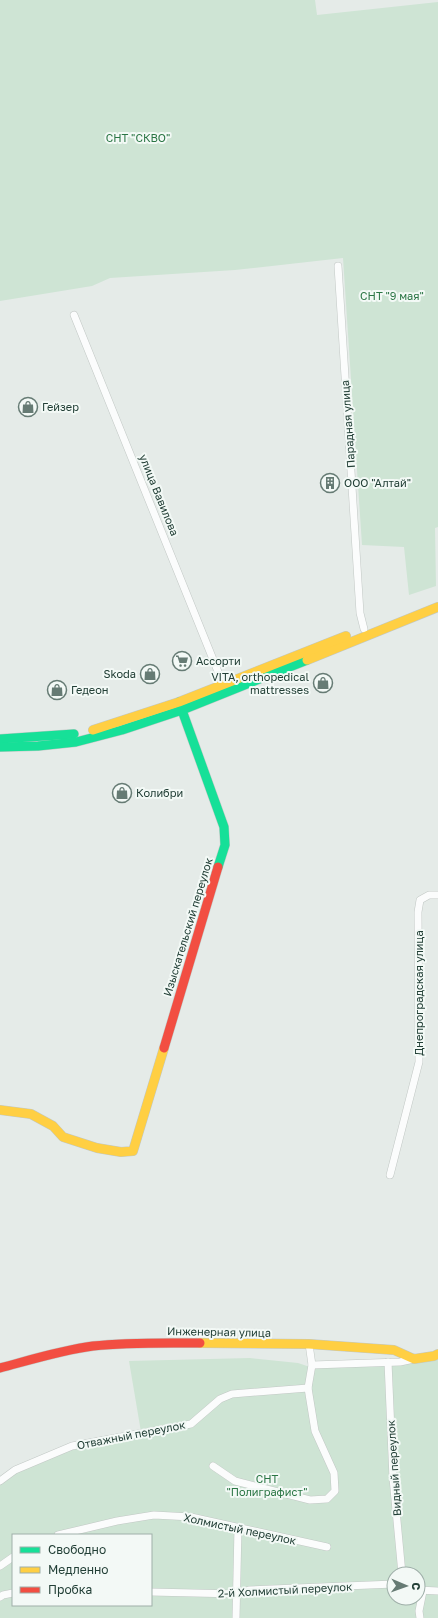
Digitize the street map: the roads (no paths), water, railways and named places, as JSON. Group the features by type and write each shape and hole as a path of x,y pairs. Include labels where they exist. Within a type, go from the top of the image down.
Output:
{"street":[{"name":"Парадная улица","path":"338,266 360,606 364,629"},
{"name":"улица Вавилова","path":"74,315 223,684"},
{"path":"0,739 75,734 180,706 223,684 438,599"},
{"path":"0,747 38,746 76,742 122,730 180,706 438,607"},
{"name":"Изыскательский переулок","path":"0,1110 31,1114 53,1126 63,1137 98,1148 121,1152 133,1152 226,845 224,827 180,706"},
{"name":"Днепроградская улица","path":"390,1175 419,1062 418,912 420,900 429,895 438,895"},
{"name":"Инженерная улица","path":"0,1368 45,1356 92,1346 147,1343 309,1344 394,1350 414,1359"},
{"path":"213,1466 235,1481 310,1500 328,1499 336,1491 334,1473 315,1431 308,1388 312,1365 309,1344"},
{"path":"312,1365 400,1362 438,1354"},
{"name":"Видный переулок","path":"388,1362 393,1478 401,1566"},
{"name":"Отважный переулок","path":"0,1481 15,1470 72,1446 191,1424 220,1399 232,1394 308,1388"},
{"name":"Холмистый переулок","path":"62,1534 117,1521 154,1515 191,1517 327,1547"},
{"path":"236,1618 238,1528"},
{"path":"0,1566 12,1558"},
{"name":"2-й Холмистый переулок","path":"152,1592 237,1594 249,1590 386,1584"},
{"path":"426,1590 438,1591"},
{"path":"0,1597 12,1593"},
{"path":"420,1606 420,1618"}],"place":[{"name":"Гейзер","path":"28,407"},
{"name":"ООО \"Алтай\"","path":"330,483"},
{"name":"Ассорти","path":"182,661"},
{"name":"Skoda","path":"150,674"},
{"name":"VITA, orthopedical mattresses","path":"323,683"},
{"name":"Гедеон","path":"57,690"},
{"name":"Колибри","path":"122,793"}],"park label":[{"name":"СНТ \"СКВО\"","path":"138,138"},
{"name":"СНТ \"9 мая\"","path":"392,296"},
{"name":"СНТ \"Полиграфист\"","path":"267,1485"}]}
